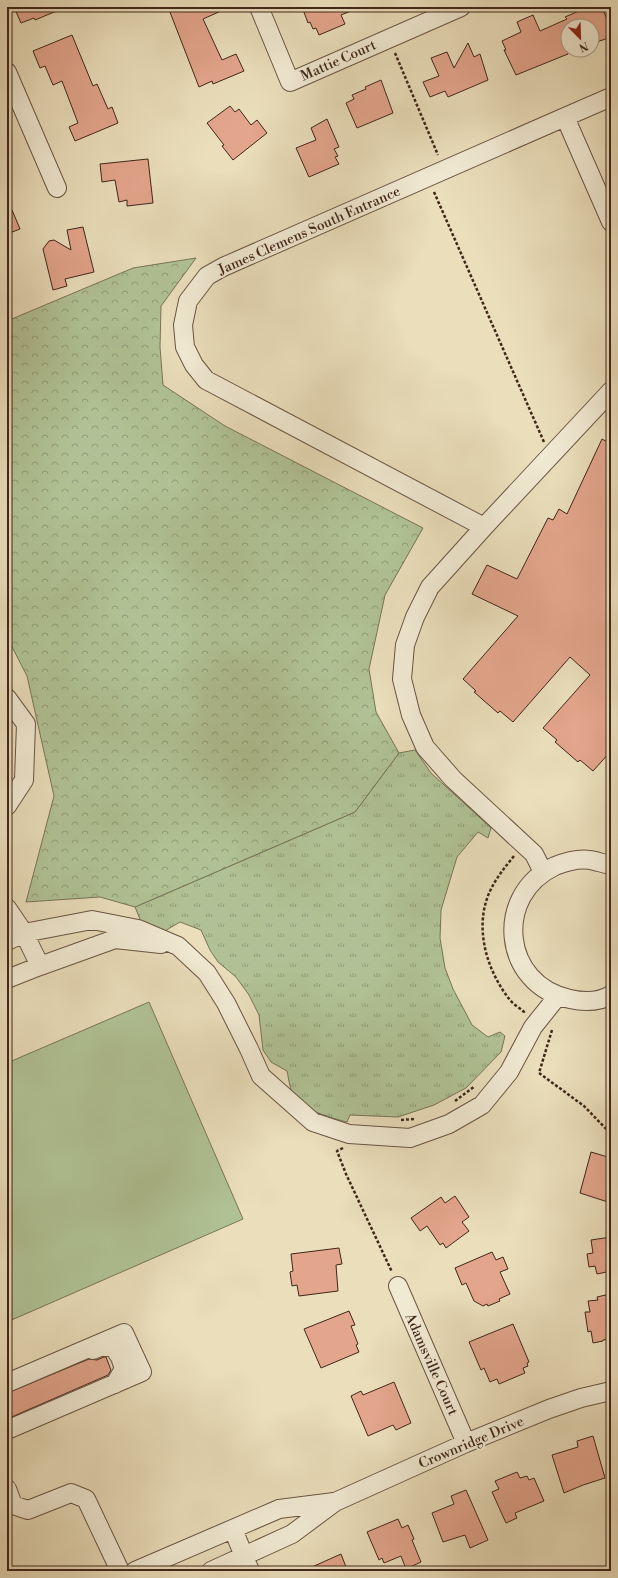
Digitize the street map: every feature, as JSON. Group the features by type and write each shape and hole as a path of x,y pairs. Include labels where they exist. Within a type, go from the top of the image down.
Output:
{"street":[{"name":"Mattie Court","path":"258,7 290,82 461,7"},
{"path":"7,72 57,188"},
{"name":"James Clemens South Entrance","path":"484,527 206,380 194,365 185,347 182,325 188,301 207,276 219,270 611,97"},
{"path":"565,117 611,222"},
{"path":"543,872 534,854 453,779 425,747 411,715 402,679 405,645 414,616 430,587 611,391"},
{"path":"7,698 26,724 24,780 7,806"},
{"path":"611,865 589,860 565,862 543,872 527,887 517,906 512,928 515,950 524,969 538,986 557,997 581,1002 606,998 611,995"},
{"path":"7,908 24,933 40,966"},
{"path":"7,941 24,933 92,920 138,929 178,946 207,973 226,1003 261,1076 313,1122 348,1134 410,1138 449,1124 482,1105 509,1072 533,1027 557,997"},
{"path":"7,979 115,939 178,946"},
{"name":"Adamsville Court","path":"398,1286 466,1443"},
{"path":"7,1383 124,1332 142,1372 7,1430"},
{"name":"Crownridge Drive","path":"211,1571 247,1564 292,1534 335,1502 466,1443 549,1409 581,1398 611,1391"},
{"path":"7,1489 13,1505 28,1510 71,1493 86,1499 120,1571"},
{"name":"Crownridge Drive","path":"135,1571 279,1509 335,1502"},
{"path":"233,1529 247,1564"}],"path":[{"path":"394,53 438,155 437,158"},
{"path":"434,191 540,434 547,445"},
{"path":"553,1025 539,1073 584,1106 611,1134"},
{"path":"450,1104 477,1084"},
{"path":"393,1121 417,1118"},
{"path":"345,1146 338,1151 340,1159 398,1286"}],"green space":[{"path":"196,258 161,306 160,347 163,385 225,426 423,528 385,595 369,669 376,712 399,753 355,812 135,907 100,897 26,902 54,796 27,676 7,637 7,321 133,268"},
{"path":"415,750 431,773 491,828 488,838 478,832 457,857 441,910 440,938 445,968 453,989 472,1025 488,1037 500,1032 505,1036 501,1052 466,1088 434,1105 398,1117 350,1115 347,1122 311,1110 295,1099 287,1071 271,1062 263,1050 259,1015 249,995 236,977 218,962 210,950 201,930 180,922 163,932 142,924 135,907 355,812 399,753"},
{"path":"149,1002 243,1219 7,1322 7,1063"}],"building":[{"path":"14,7 66,7 35,20 34,18 21,23"},
{"path":"168,7 230,7 203,19 222,60 236,54 244,71 213,84 212,81 199,87"},
{"path":"302,7 361,7 341,15 345,24 319,35 316,28 313,29 310,22 308,23"},
{"path":"588,7 602,7 611,29 611,37 600,41 600,18 565,17"},
{"path":"533,15 540,31 560,22 560,57 516,75 504,50 506,50 502,41 521,32 517,22"},
{"path":"72,35 93,86 97,84 108,109 112,107 118,123 75,141 69,127 78,123 62,81 53,85 45,66 40,68 33,51"},
{"path":"468,43 474,57 480,54 488,80 448,97 445,91 430,97 423,82 439,76 431,58 447,52 454,68"},
{"path":"381,80 393,113 357,128 346,103 354,99 352,95"},
{"path":"230,106 235,112 239,109 251,125 257,120 267,133 233,160 222,146 224,145 207,123"},
{"path":"327,119 339,147 334,149 338,156 335,157 339,164 309,177 296,148 316,140 311,128"},
{"path":"148,159 153,203 127,206 127,200 119,202 115,180 102,182 100,164"},
{"path":"7,198 20,229 7,234"},
{"path":"83,227 94,272 65,279 67,286 53,290 43,249 49,241 54,240 71,250 67,230"},
{"path":"602,439 611,444 611,751 593,771 580,760 578,762 555,742 557,740 543,728 590,675 570,657 513,722 500,711 498,713 474,692 476,691 463,679 518,616 472,594 487,565 517,579 548,518 553,520 559,509 567,514"},
{"path":"591,1152 611,1158 611,1203 580,1193"},
{"path":"455,1196 469,1217 462,1222 469,1231 446,1248 443,1243 440,1245 427,1226 420,1231 411,1218 441,1197 445,1203"},
{"path":"611,1237 611,1271 597,1274 595,1266 589,1267 587,1254 593,1253 591,1240"},
{"path":"339,1248 342,1264 336,1265 338,1291 299,1296 297,1285 292,1286 290,1272 293,1271 291,1254"},
{"path":"492,1252 496,1260 503,1257 508,1269 500,1272 510,1294 499,1299 500,1301 488,1306 487,1304 483,1306 474,1301 466,1283 462,1285 455,1268"},
{"path":"610,1294 611,1335 608,1336 609,1339 593,1343 591,1331 588,1332 585,1312 590,1312 588,1301 598,1300 597,1297"},
{"path":"349,1311 355,1325 351,1326 358,1344 356,1345 359,1352 321,1368 304,1329"},
{"path":"513,1324 529,1362 527,1363 528,1366 523,1368 525,1373 499,1384 497,1379 490,1382 484,1368 481,1370 469,1342"},
{"path":"106,1357 111,1370 108,1375 7,1419 7,1393 89,1359 97,1360"},
{"path":"394,1382 411,1423 396,1430 393,1425 368,1436 351,1396 361,1391 363,1395"},
{"path":"593,1436 605,1478 564,1493 552,1455 578,1447 577,1441"},
{"path":"517,1472 520,1478 527,1476 529,1480 534,1478 544,1501 515,1513 517,1518 506,1523 492,1492 499,1489 495,1481"},
{"path":"466,1490 488,1540 470,1548 465,1535 443,1542 432,1513 454,1504 451,1496"},
{"path":"398,1519 402,1528 408,1525 421,1562 406,1569 401,1556 384,1563 382,1558 379,1560 367,1532"},
{"path":"341,1554 346,1567 337,1571 303,1571"}]}
